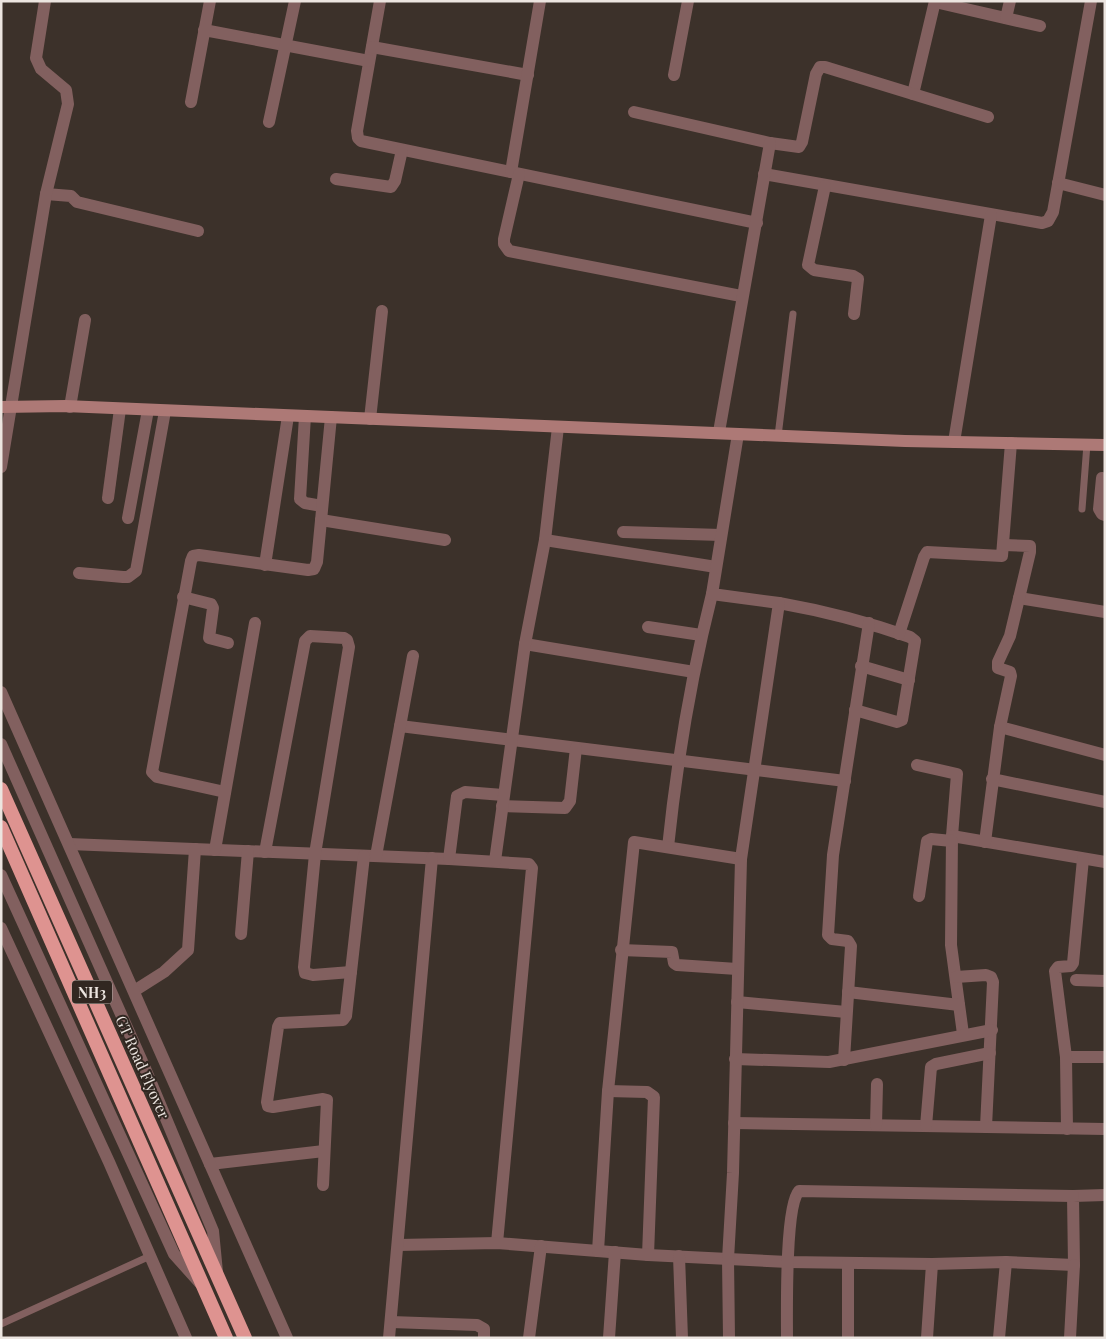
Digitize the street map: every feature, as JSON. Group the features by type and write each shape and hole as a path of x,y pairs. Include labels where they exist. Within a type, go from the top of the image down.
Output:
{"highway":[{"name":"GT Road Flyover","path":"1,789 218,1276"},
{"name":"NH3","path":"1,828 226,1338"},
{"name":"NH3","path":"218,1276 245,1338"}],"main road":[{"path":"6,407 120,408 778,436 1105,445"}],"street":[{"path":"1,467 6,407 46,194 68,97 66,90 41,69 36,58 45,1"},
{"path":"191,102 210,1"},
{"path":"269,122 295,1"},
{"path":"380,1 356,136 361,141 757,223"},
{"path":"540,1 504,240 506,249 741,296"},
{"path":"674,75 688,1"},
{"path":"1006,18 1010,1"},
{"path":"764,174 991,215 1042,223 1048,221 1053,212 1091,1"},
{"path":"913,94 935,2 1040,26"},
{"path":"204,30 285,44 369,62"},
{"path":"372,46 528,75"},
{"path":"634,112 770,143 796,147 801,145 816,74 820,67 988,117"},
{"path":"719,432 741,296 757,223 770,143"},
{"path":"336,179 391,187 395,181 402,150"},
{"path":"1058,183 1105,195"},
{"path":"825,186 808,264 814,270 853,276 858,279 854,314"},
{"path":"46,194 72,196 77,202 198,231"},
{"path":"954,442 991,215"},
{"path":"370,419 382,311"},
{"path":"70,407 85,320"},
{"path":"108,498 120,408"},
{"path":"128,518 148,410"},
{"path":"79,573 123,578 136,571 165,410"},
{"path":"265,565 288,416"},
{"path":"305,416 300,499 305,503 322,506"},
{"path":"224,792 157,777 152,772 183,597 194,556 314,569 317,562 331,417"},
{"path":"495,861 525,644 545,540 558,427"},
{"path":"668,847 677,760 694,672 712,594 738,434"},
{"path":"900,634 927,552 1000,557 1003,554 1011,443"},
{"path":"1102,478 1099,509 1105,515"},
{"path":"321,520 445,540"},
{"path":"623,532 721,535"},
{"path":"545,540 716,567"},
{"path":"984,842 1000,727 1011,674 998,668 998,662 1010,636 1030,549 1026,544 1004,545"},
{"path":"712,594 823,610 869,623 915,641 903,717 900,722 854,710"},
{"path":"183,597 211,604 213,608 209,638 228,643"},
{"path":"1019,598 1105,612"},
{"path":"729,1338 728,1259 734,1123 741,859 779,603"},
{"path":"215,850 255,623"},
{"path":"844,1060 850,943 832,939 828,933 833,855 869,623"},
{"path":"648,627 702,635"},
{"path":"265,852 305,641 310,636 344,638 347,640 349,647 315,854 304,973 312,976 351,972"},
{"path":"525,644 694,672"},
{"path":"323,1185 328,1102 325,1099 273,1107 268,1106 278,1027 283,1021 345,1019 370,856 400,726 413,656"},
{"path":"861,666 909,680"},
{"path":"1,692 287,1338"},
{"path":"400,726 845,781"},
{"path":"1000,727 1105,755"},
{"path":"1,744 140,1058 213,1231 218,1276"},
{"path":"449,859 458,796 465,792 502,801 565,808 570,801 576,748"},
{"path":"918,765 957,774 952,839 951,946 963,1034"},
{"path":"992,779 1105,802"},
{"path":"919,896 927,840 931,839 984,842 1105,862"},
{"path":"598,1251 608,1091 621,950 634,842 681,851 741,859"},
{"path":"69,844 495,861 526,863 532,868 497,1243"},
{"path":"134,991 164,972 188,950 195,849"},
{"path":"240,934 248,852"},
{"path":"389,1338 432,858"},
{"path":"1067,1129 1066,1057 1055,969 1070,966 1073,962 1084,859"},
{"path":"1,875 174,1254 203,1287"},
{"path":"1,928 186,1338"},
{"path":"621,950 669,952 673,954 674,963 677,965 737,969"},
{"path":"956,977 986,975 991,977 993,982 986,1127"},
{"path":"1076,980 1105,981"},
{"path":"848,992 959,1005"},
{"path":"737,1002 846,1012"},
{"path":"735,1059 815,1063 844,1060 963,1034 992,1030"},
{"path":"926,1126 931,1067 990,1053"},
{"path":"1066,1057 1105,1056"},
{"path":"876,1125 877,1084"},
{"path":"608,1091 647,1092 654,1097 648,1255"},
{"path":"734,1123 1105,1130"},
{"path":"210,1164 324,1151"},
{"path":"787,1338 788,1262 794,1202 796,1194 804,1190 1074,1196 1105,1195"},
{"path":"1070,1338 1074,1265 1074,1196"},
{"path":"398,1245 497,1243 648,1255 788,1262 932,1264 1006,1262 1074,1265"},
{"path":"529,1338 541,1246"},
{"path":"609,1338 615,1252"},
{"path":"679,1256 682,1338"},
{"path":"1000,1338 1006,1262"},
{"path":"848,1263 848,1338"},
{"path":"927,1338 932,1264"},
{"path":"391,1322 476,1325 484,1329 484,1338"}],"lane":[{"path":"778,436 793,314"},
{"path":"1082,509 1087,444"},
{"path":"1,1324 150,1256"}]}
